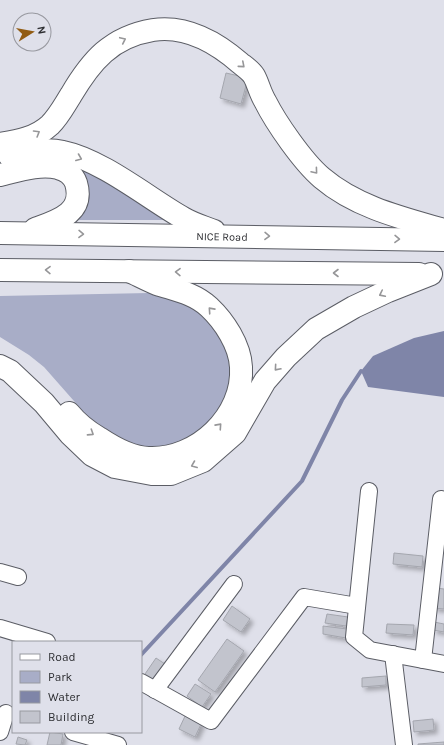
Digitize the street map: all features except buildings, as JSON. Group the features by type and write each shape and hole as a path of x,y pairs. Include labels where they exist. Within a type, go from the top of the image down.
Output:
{"highway":[{"path":"0,144 30,138 49,126 60,115 85,73 100,54 111,46 127,38 153,30 176,30 201,36 229,54 253,75 264,100 278,124 322,178 351,198 380,210 444,230"},
{"path":"0,157 40,150 63,152 77,157 116,176 185,219 226,236"},
{"path":"0,175 42,167 56,167 67,172 75,181 78,197 72,210 58,221 24,234"},
{"name":"NICE Road","path":"0,233 444,240"},
{"path":"0,270 437,274"},
{"path":"0,352 19,364 39,381 79,425 117,450 147,458 166,458 198,445 219,427 226,418 238,396 241,366 237,348 228,331 209,306 179,290 156,283 129,271"},
{"path":"0,366 10,371 38,398 70,434 92,455 115,467 152,474 171,474 203,461 235,434 265,381 286,357 316,329 361,304 437,274"}],"street":[{"path":"369,492 354,637 370,650 444,664"},
{"path":"423,660 441,499"},
{"path":"0,572 18,577"},
{"path":"155,690 234,584"},
{"path":"142,683 211,721 304,597 358,606"},
{"path":"0,628 44,641"},
{"path":"393,654 404,745"},
{"path":"0,732 6,713"},
{"path":"76,733 118,745"}],"green space":[{"path":"75,162 168,220 79,220 84,212 88,198 83,178"},
{"path":"149,293 166,294 194,303 231,350 231,391 205,433 164,450 133,447 96,426 44,367 29,355 0,337 0,296"}],"water":[{"path":"444,331 444,397 368,387 361,371 373,356 414,338"}],"waterway":[{"path":"142,654 302,481 342,400 361,371"}]}
